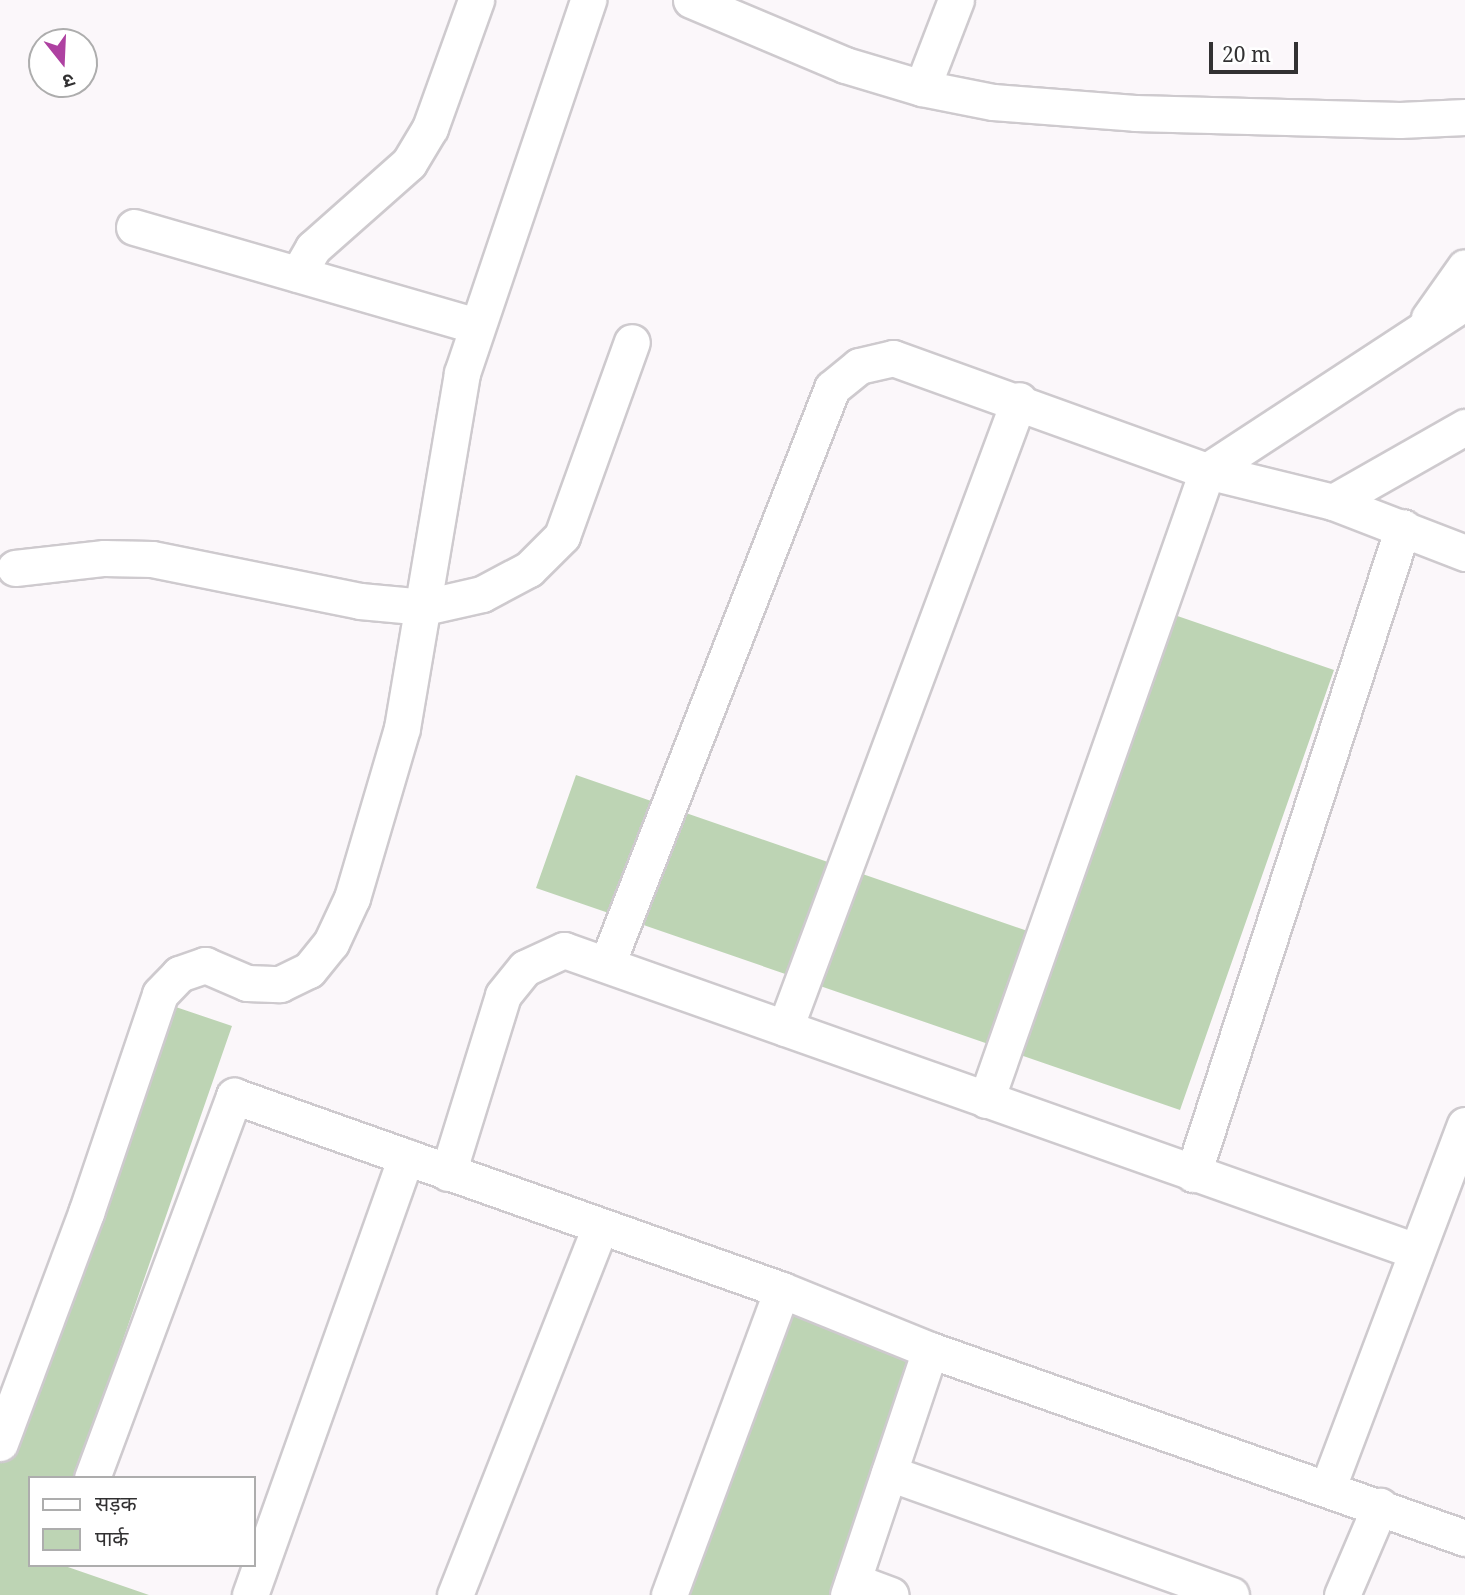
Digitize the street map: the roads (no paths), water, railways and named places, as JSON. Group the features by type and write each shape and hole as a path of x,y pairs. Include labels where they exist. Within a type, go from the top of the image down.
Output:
{"street":[{"path":"298,274 313,248 334,227 409,163 430,128 476,0"},
{"path":"0,1443 86,1213 160,994 178,974 205,965 247,983 280,984 309,970 331,943 352,898 402,728 425,607 462,373 588,0"},
{"path":"691,0 734,9 845,65 922,88 993,102 1135,113 1400,120 1465,117"},
{"path":"922,88 956,0"},
{"path":"134,227 477,326"},
{"path":"1422,328 1465,267"},
{"path":"986,1100 1207,471 1465,302"},
{"path":"15,568 104,558 152,559 360,601 425,607 482,594 529,569 562,536 632,342"},
{"path":"607,964 832,388 859,366 893,358 1019,400 1207,471 1334,502 1465,552"},
{"path":"785,1028 1019,400"},
{"path":"1334,502 1465,427"},
{"path":"1193,1174 1403,527"},
{"path":"448,1173 503,995 525,968 564,950 1416,1251"},
{"path":"93,1476 234,1096 782,1290 930,1350 1328,1487 1465,1538"},
{"path":"1328,1487 1465,1125"},
{"path":"250,1595 406,1157"},
{"path":"456,1595 600,1226"},
{"path":"669,1595 782,1290"},
{"path":"891,1595 850,1588 930,1350"},
{"path":"889,1473 1231,1595"},
{"path":"1342,1595 1380,1506"}]}
